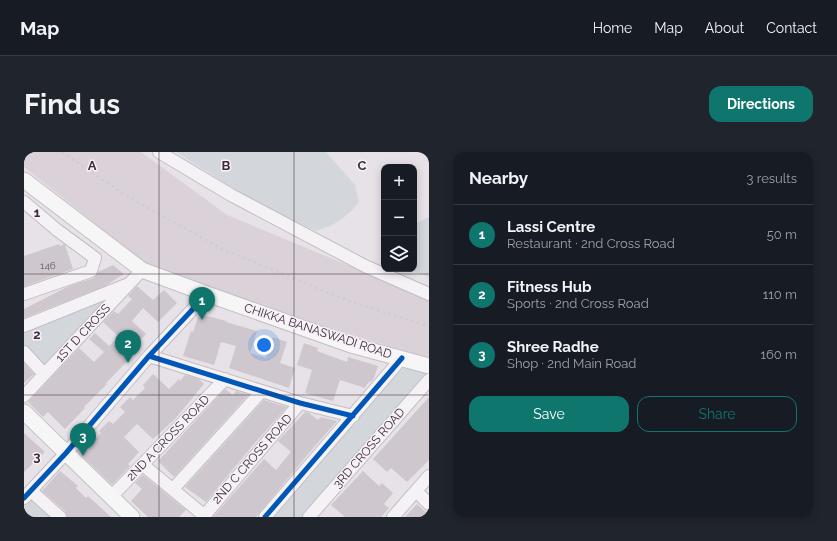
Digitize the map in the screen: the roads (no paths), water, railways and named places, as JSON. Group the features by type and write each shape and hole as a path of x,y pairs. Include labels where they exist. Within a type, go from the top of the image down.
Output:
{"main road":[{"name":"CHIKKA BANASWADI ROAD","path":"24,180 142,270 351,345 429,366"},
{"path":"24,412 132,517"}],"street":[{"path":"159,152 231,195 365,266 429,294"},
{"path":"24,202 95,258 91,271 24,294"},
{"name":"1ST D CROSS","path":"24,396 142,270"},
{"path":"24,326 131,282"},
{"path":"60,517 28,495 149,356 207,294"},
{"path":"24,352 44,374"},
{"path":"149,356 300,403 353,416"},
{"path":"265,517 402,358"},
{"name":"2ND A CROSS ROAD","path":"111,496 225,379"},
{"name":"3RD CROSS ROAD","path":"309,517 429,380"},
{"path":"173,489 262,391"},
{"name":"2ND C CROSS ROAD","path":"205,516 300,403"},
{"path":"143,464 205,516"},
{"path":"394,517 429,476"},
{"path":"416,491 429,504"}],"railway":[{"path":"62,152 123,194 222,249 351,302 429,326"}],"place":[{"name":"Lassi Centre","path":"202,320"},
{"name":"Fitness Hub","path":"128,363"},
{"name":"Shree Radhe","path":"83,456"}]}
